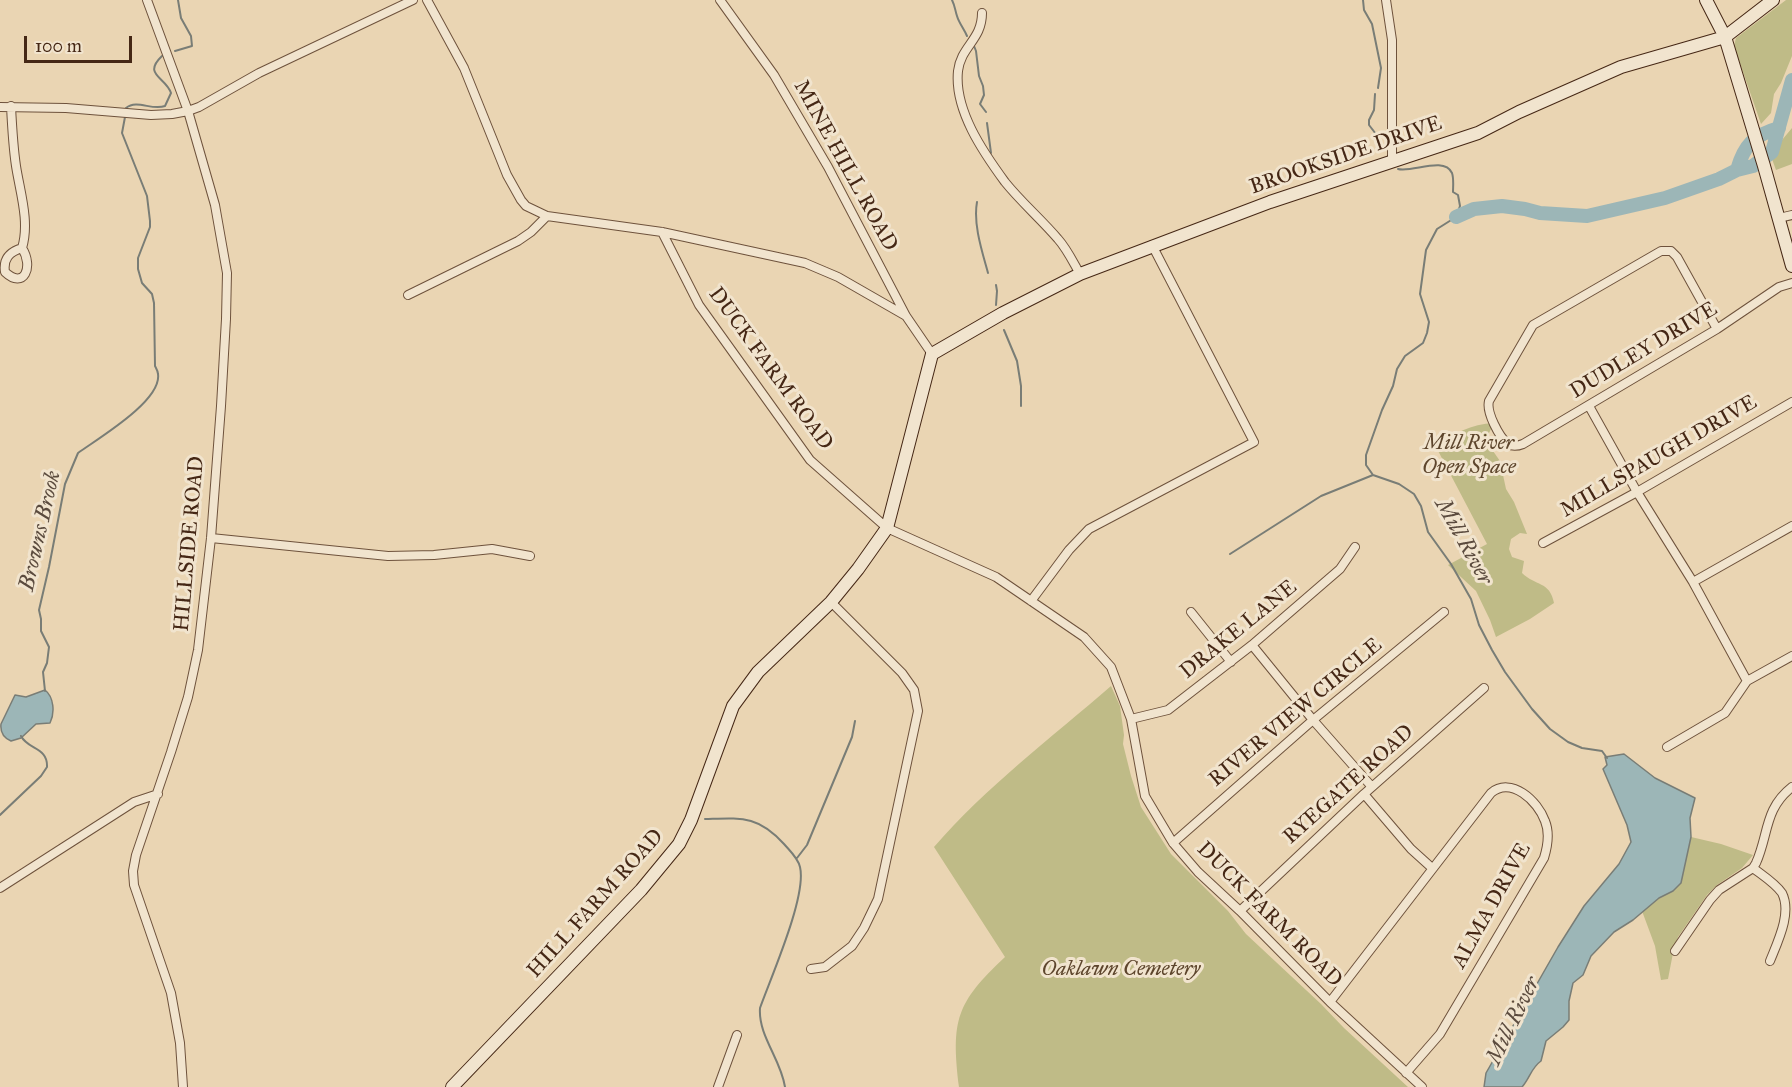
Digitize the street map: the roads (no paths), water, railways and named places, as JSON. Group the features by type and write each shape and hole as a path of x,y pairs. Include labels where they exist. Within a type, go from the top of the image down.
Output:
{"main road":[{"path":"1706,0 1725,37 1792,266"},
{"name":"BROOKSIDE DRIVE","path":"932,354 1003,313 1080,274 1274,200 1478,133 1519,112 1621,67 1725,37 1773,0"},
{"name":"HILL FARM ROAD","path":"452,1087 641,890 680,844 733,706 758,672 831,602 887,528 932,354"}],"street":[{"name":"HILLSIDE ROAD","path":"147,0 188,111 214,205 227,273 223,373 211,538 198,650 188,696 158,794 136,855 133,871 134,885 171,993 180,1043 183,1087"},
{"path":"0,106 66,108 151,115 188,111 259,73 413,0"},
{"path":"427,0 464,68 507,175 526,206 547,216 662,232 805,263 838,277 906,316"},
{"name":"MINE HILL ROAD","path":"720,0 774,75 816,146 906,316 932,354"},
{"path":"1386,0 1392,40 1392,161"},
{"path":"982,13 981,28 963,54 958,70 960,99 966,118 1006,183 1060,241 1080,274"},
{"path":"11,106 16,167 23,204 24,240 22,248"},
{"path":"1779,218 1792,214"},
{"path":"408,295 518,241 547,216"},
{"name":"DUCK FARM ROAD","path":"662,232 699,305 810,460 887,528 996,577 1084,637 1111,667 1131,719 1145,796 1173,843 1198,872 1330,1002 1422,1087"},
{"path":"1031,601 1069,550 1089,529 1254,442 1152,245"},
{"name":"DUDLEY DRIVE","path":"1717,328 1674,253 1665,250 1656,253 1533,325 1488,405 1489,413 1502,437 1513,446 1527,443 1717,328 1779,287 1792,283"},
{"name":"MILLSPAUGH DRIVE","path":"1543,543 1637,492 1792,402"},
{"path":"1589,406 1637,492 1693,582 1747,681"},
{"path":"1693,582 1792,526"},
{"path":"211,538 388,556 434,555 492,549 530,556"},
{"name":"DRAKE LANE","path":"1131,719 1168,710 1231,662 1340,569 1355,547"},
{"path":"811,969 825,967 852,946 878,900 918,711 914,690 902,673 831,602"},
{"path":"1191,612 1231,662"},
{"name":"RIVER VIEW CIRCLE","path":"1173,843 1312,720 1444,612"},
{"path":"1252,645 1312,720 1372,787"},
{"path":"1667,747 1725,713 1747,681 1792,656"},
{"name":"RYEGATE ROAD","path":"1240,911 1364,794 1484,688"},
{"name":"ALMA DRIVE","path":"1330,1002 1432,868 1496,789 1507,786 1516,789 1532,801 1544,819 1548,835 1544,858 1440,1034 1406,1073"},
{"path":"1675,951 1719,890 1753,868 1759,857 1769,817 1792,787"},
{"path":"0,888 134,802 158,794"},
{"path":"1364,794 1411,849 1432,868"},
{"path":"1753,868 1778,888 1787,904 1787,918 1770,961"},
{"path":"718,1087 737,1035"}],"water":[{"path":"45,690 53,705 50,723 36,724 21,738 11,741 6,738 2,733 1,724 15,695 26,697"},
{"path":"1624,754 1655,778 1695,798 1690,818 1691,837 1681,883 1614,932 1591,956 1583,975 1573,983 1569,1001 1569,1020 1546,1041 1541,1061 1522,1087 1484,1087 1486,1073 1558,947 1584,906 1619,864 1631,842 1627,825 1603,769 1607,765 1605,757"}],"waterway":[{"name":"Browns Brook","path":"175,51 192,46 191,36 181,18 178,0"},
{"path":"952,0 967,36"},
{"path":"1363,0 1364,10 1372,24 1381,68 1378,88"},
{"path":"974,46 984,95 980,104 986,112"},
{"name":"Browns Brook","path":"126,108 135,105 165,106 171,93 157,76 154,68 162,56"},
{"name":"Mill River","path":"1456,217 1474,209 1502,206 1540,213 1587,216 1665,198 1753,166 1772,152 1792,80"},
{"path":"1375,94 1374,110 1369,125 1379,138 1380,147"},
{"name":"Browns Brook","path":"45,691 43,672 49,647 41,631 39,610 65,484 78,453 113,429 139,407 150,396 156,385 158,374 155,366 154,303 152,294 142,283 138,269 138,258 150,227 147,196 122,133 125,117"},
{"path":"987,123 991,153"},
{"name":"Mill River","path":"1737,170 1751,142 1779,128"},
{"name":"Mill River","path":"1398,169 1435,165 1448,168 1453,175 1453,192 1458,195 1460,206 1456,217 1437,229 1426,250 1420,294 1429,322 1427,333 1423,343 1405,356 1397,369 1393,386 1366,455 1366,465 1373,475 1399,484 1414,494 1421,506 1428,532 1451,564 1471,599 1479,625 1492,650 1532,709 1550,729 1568,742 1582,748 1602,751 1607,758"},
{"path":"977,202 977,228 988,273"},
{"path":"996,285 996,305"},
{"path":"1004,330 1017,361 1021,406"},
{"path":"1230,554 1321,496 1373,475"},
{"path":"797,858 807,845 852,737 855,721"},
{"name":"Browns Brook","path":"0,815 41,776 47,767 41,752 24,741 21,736"},
{"path":"705,819 729,818 757,823 784,844 796,858 800,867 801,880 793,916 760,1008 762,1028 785,1087"}],"park label":[{"name":"Mill River Open Space","path":"1469,456"},
{"name":"Oaklawn Cemetery","path":"1121,970"}]}
